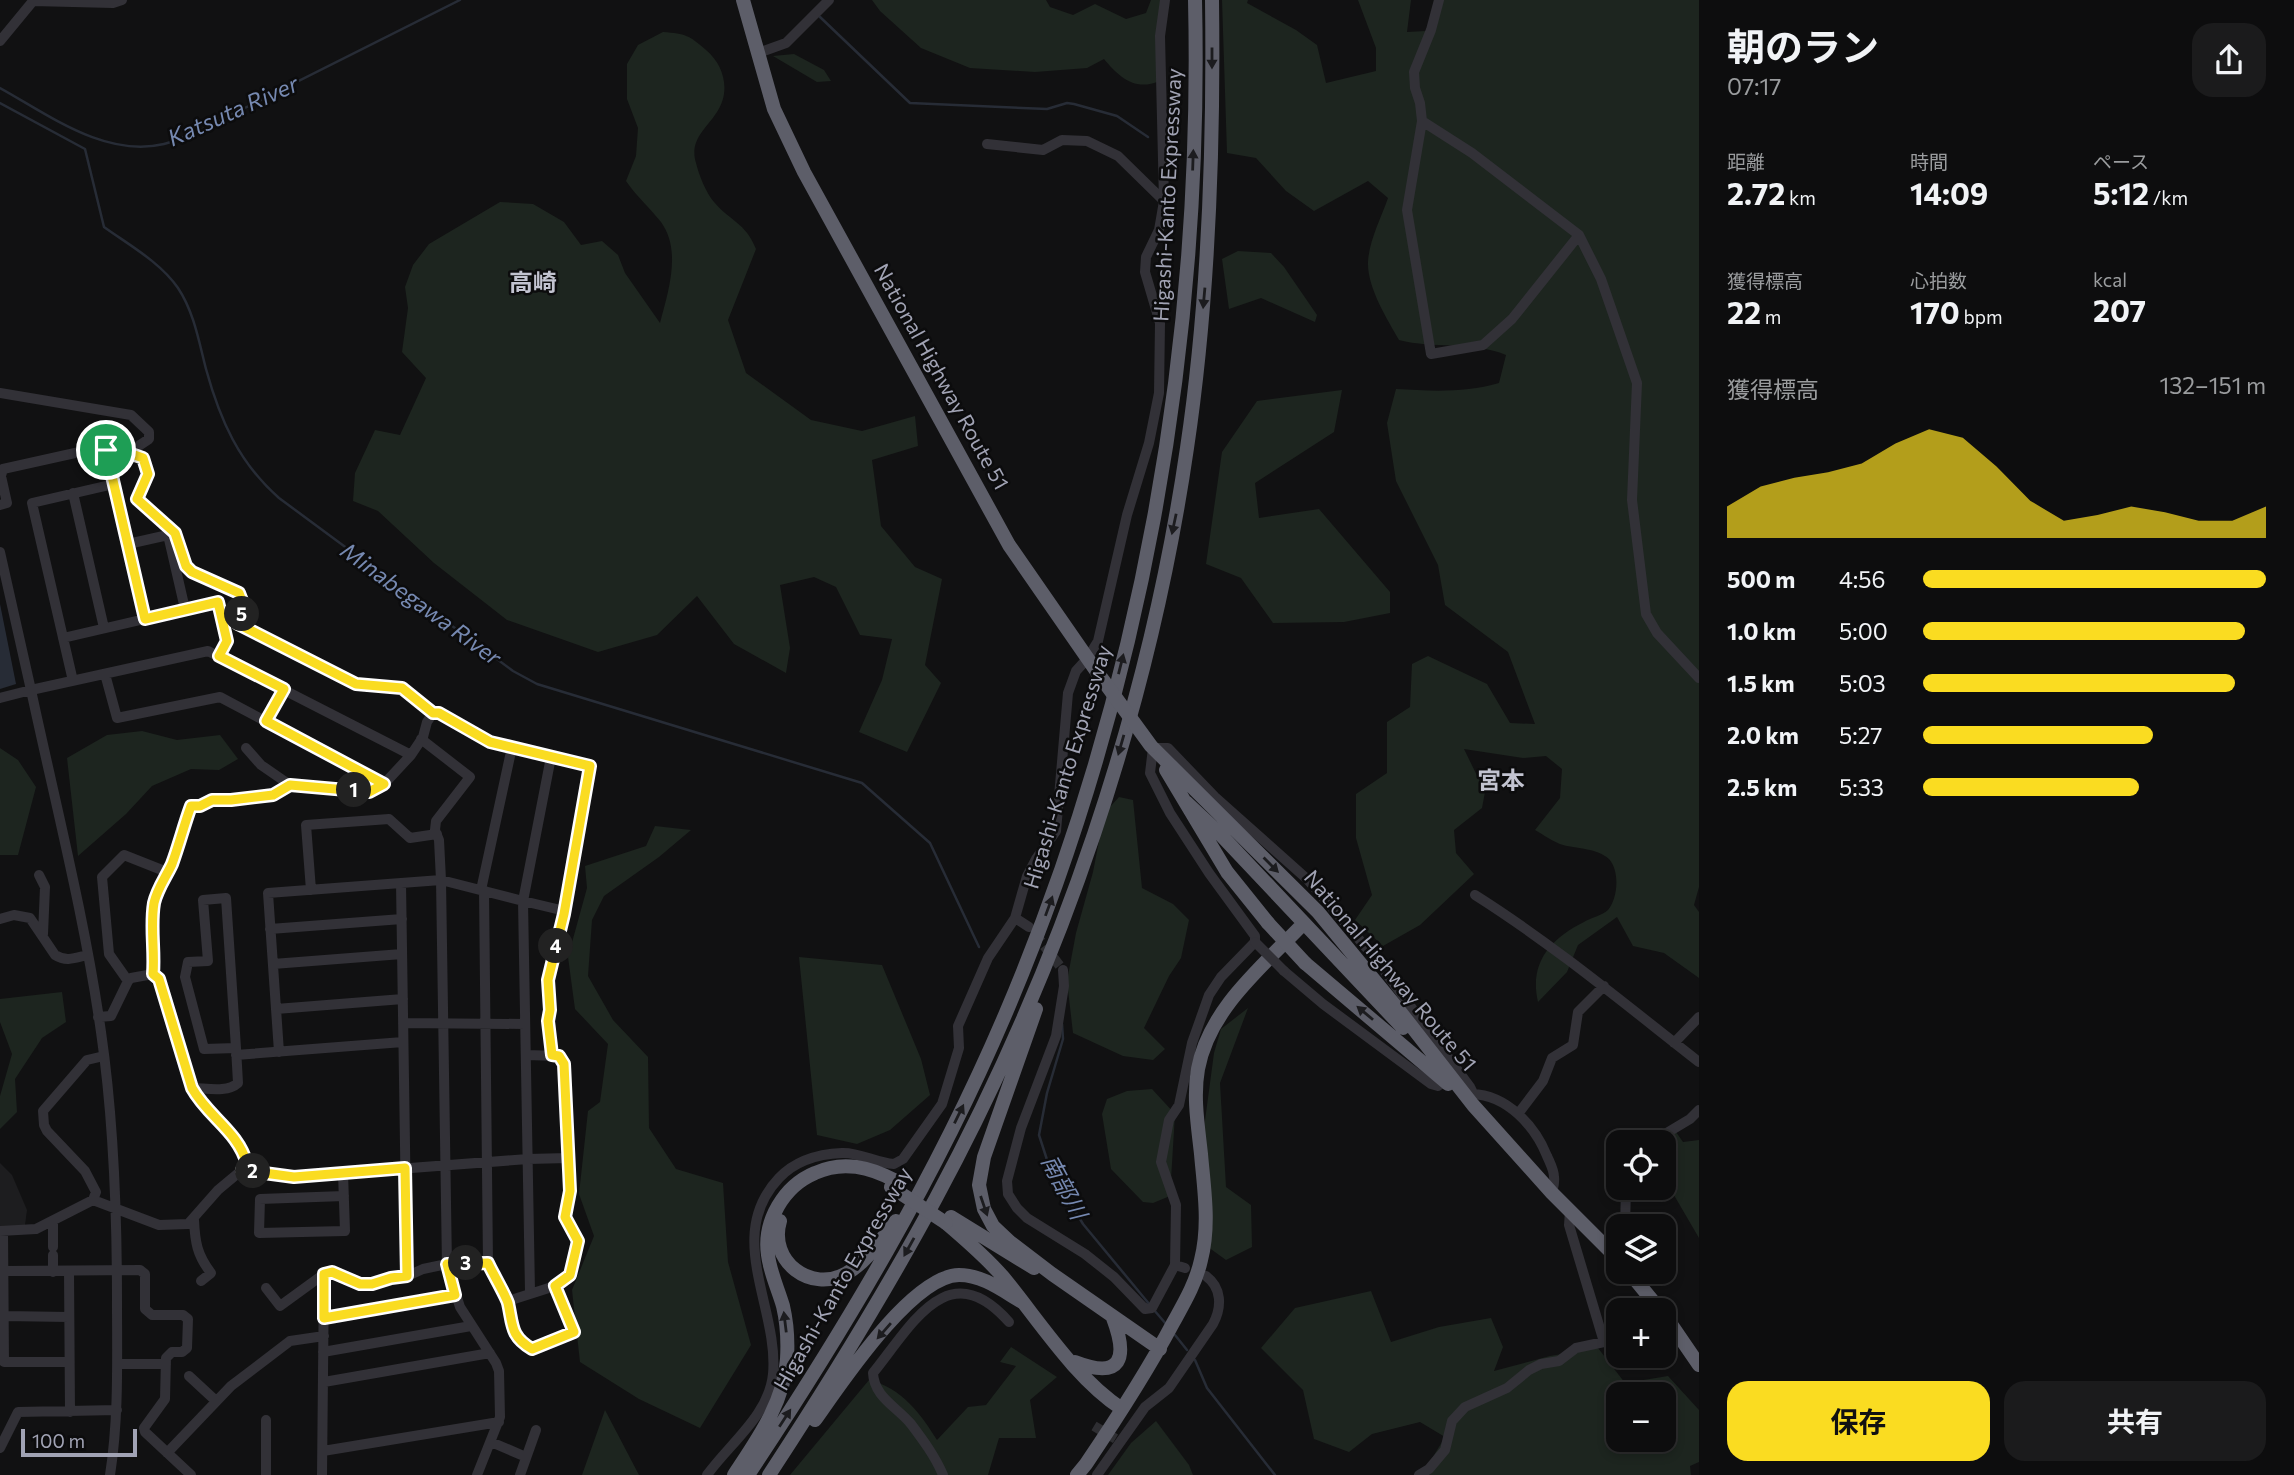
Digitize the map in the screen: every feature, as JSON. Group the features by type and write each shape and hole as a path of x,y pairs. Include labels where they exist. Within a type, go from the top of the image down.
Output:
{"highway":[{"name":"National Highway Route 51","path":"743,0 774,109 804,172 1009,545 1087,659 1152,747 1227,872 1268,923 1306,963 1441,1077 1471,1099"},
{"name":"Higashi-Kanto Expressway","path":"748,1475 859,1300 947,1139 1004,1018 1041,928 1075,828 1107,721 1129,634 1153,523 1182,339 1191,228 1195,0"},
{"name":"Higashi-Kanto Expressway","path":"769,1475 874,1308 936,1198 991,1089 1058,931 1114,769 1152,631 1187,452 1197,374 1209,230 1212,0"},
{"name":"National Highway Route 51","path":"1152,747 1318,912 1471,1099 1552,1193 1606,1247"},
{"path":"1175,770 1219,833"},
{"path":"1186,802 1219,833 1387,1013 1413,1039 1424,1042"},
{"path":"1077,1475 1160,1349 1195,1280 1205,1240 1206,1213 1196,1101 1202,1053 1216,1021 1226,1007 1303,924"},
{"path":"1058,931 1048,977 984,1157 979,1185 984,1209 993,1226 1052,1275 1160,1349"},
{"path":"1387,1013 1441,1077"},
{"path":"894,1184 842,1174 825,1177 801,1188 784,1209 778,1226 779,1245 788,1264 802,1275 821,1280 837,1278 854,1269 901,1214 947,1139"},
{"path":"734,1475 779,1396 787,1361 783,1308 768,1255 769,1224 780,1200 798,1181 831,1167 868,1168 948,1220 1027,1266 1052,1275"},
{"path":"948,1220 987,1260 1071,1361 1106,1399 1122,1409"},
{"path":"776,1475 865,1352 926,1287 946,1277 970,1276 986,1281 1022,1302"},
{"path":"1639,1284 1651,1298"},
{"path":"1071,1361 1100,1370 1117,1360 1122,1347 1112,1316"},
{"path":"1676,1332 1699,1365"}],"street":[{"path":"0,41 33,0 113,3 122,0"},
{"path":"758,53 786,43 829,0"},
{"path":"707,1475 754,1419 764,1403 773,1375 772,1343 754,1246 758,1216 771,1186 782,1174 814,1157 846,1153 894,1164 903,1159 942,1104 959,1048 958,1026 988,958 1015,918 1027,876 1056,831 1068,693 1076,671 1098,641 1127,515 1149,443 1159,393 1160,323 1145,272 1146,257 1159,230 1164,201 1160,36 1166,0"},
{"path":"1439,0 1415,72 1415,88 1422,121 1407,210 1431,354 1483,345 1512,319 1579,235"},
{"path":"1422,121 1472,153 1579,235 1601,279 1637,383 1632,500 1646,614 1657,634 1699,678"},
{"path":"987,144 1043,150 1062,140 1087,141 1118,156 1164,201"},
{"path":"0,393 131,415 149,432 149,439 134,449 133,454"},
{"path":"0,505 7,503 1,476 3,469 93,449 133,454 143,458 148,474 137,499 175,533 186,566 192,572 239,593 244,606 238,624 356,684 402,688 433,713 439,713 490,742 590,766 565,911 548,980 548,1021 552,1055"},
{"path":"106,450 145,619"},
{"path":"73,681 32,503 114,484"},
{"path":"73,493 104,628"},
{"path":"128,544 168,535 185,610"},
{"path":"0,552 88,955 104,1056 117,1210 117,1410 110,1475"},
{"path":"63,638 218,602 227,641 219,656"},
{"path":"0,698 208,651 411,755"},
{"path":"105,674 117,718 220,697 384,784"},
{"path":"266,721 284,689"},
{"path":"246,748 261,765 290,785 369,792 384,784 411,755 433,713"},
{"path":"421,739 470,777 436,821 441,880 447,1264 460,1307 499,1371 499,1422 477,1475"},
{"path":"512,747 483,890 488,1263 508,1301 510,1322 515,1334 523,1344 532,1349 574,1332 555,1286"},
{"path":"1063,970 1064,986 1056,1036 1021,1128 1007,1181 1008,1194 1027,1218 1085,1254 1114,1277 1145,1309 1152,1308 1180,1266 1176,1205 1161,1163 1169,1121 1179,1105 1192,1043 1209,995 1255,942 1255,936 1170,813 1150,773 1152,747 1168,748 1215,797 1307,879 1375,958 1470,1087 1471,1099 1484,1095 1518,1114 1533,1128 1555,1175 1552,1193"},
{"path":"530,1292 523,901 551,757"},
{"path":"153,974 155,955 152,926 155,901 191,806 200,806 212,800 273,795 290,785"},
{"path":"311,890 306,825 389,819 410,838 437,834"},
{"path":"128,981 109,954 102,877 124,855 167,872"},
{"path":"39,875 45,887 43,935"},
{"path":"279,1052 268,893 441,880 565,911"},
{"path":"401,883 407,1276"},
{"path":"1475,895 1507,915 1604,986 1699,1062"},
{"path":"192,1088 233,1087 238,1083 236,1051 226,898 203,900 208,961 188,962 185,977 204,1049 236,1051 279,1052 403,1042"},
{"path":"0,919 23,915 36,923 55,954 61,958 88,955"},
{"path":"1015,918 1029,927"},
{"path":"270,929 402,919"},
{"path":"1255,942 1323,1004 1431,1084 1438,1086 1441,1077"},
{"path":"273,964 402,954"},
{"path":"99,1017 111,1016 131,978 153,974"},
{"path":"93,1200 159,1225 188,1224 218,1190 247,1164 232,1133 212,1116 192,1088 159,979 153,974"},
{"path":"1518,1114 1543,1081 1552,1058 1573,1045 1578,1012 1604,986"},
{"path":"276,1009 402,999"},
{"path":"1674,1043 1699,1017"},
{"path":"403,1023 525,1024"},
{"path":"508,1301 555,1286 570,1275 578,1241 565,1217 570,1191 564,1064 559,1056 526,1055"},
{"path":"69,1362 4,1362 5,1271 1,1231 36,1229 93,1200 96,1192 85,1171 47,1131 43,1111 87,1060 104,1056"},
{"path":"1672,1130 1699,1110"},
{"path":"242,1170 294,1177 568,1158"},
{"path":"344,1173 345,1231 259,1233 260,1199 344,1196"},
{"path":"1419,1475 1429,1469 1445,1450 1452,1420 1465,1407 1507,1388 1541,1364 1559,1361 1576,1348 1604,1342 1569,1225 1570,1211"},
{"path":"194,1220 195,1247 211,1273 201,1281"},
{"path":"53,1222 53,1272"},
{"path":"266,1287 280,1306 324,1274 332,1272 360,1284 372,1284 447,1264 488,1263"},
{"path":"5,1271 140,1270 145,1274 145,1308 152,1315 183,1315 188,1319 187,1348 182,1352 172,1352 166,1357 166,1399 144,1428 145,1432 191,1475"},
{"path":"69,1272 70,1412"},
{"path":"322,1475 324,1274"},
{"path":"1097,1475 1145,1407 1169,1388 1213,1324 1219,1297 1216,1286 1206,1276"},
{"path":"943,1475 935,1458 909,1422 876,1389 873,1373 915,1322 931,1306 950,1294 968,1293 981,1297 997,1308 1009,1322"},
{"path":"324,1318 455,1295"},
{"path":"4,1316 69,1317"},
{"path":"323,1352 471,1326"},
{"path":"167,1453 231,1386 290,1341 324,1336"},
{"path":"324,1382 489,1353"},
{"path":"117,1364 166,1364"},
{"path":"189,1376 216,1402"},
{"path":"0,1448 18,1412 117,1410"},
{"path":"266,1420 266,1475"},
{"path":"323,1451 499,1422"},
{"path":"520,1475 536,1430"},
{"path":"491,1442 526,1457"}],"shaded area":[{"path":"872,0 1046,0 1050,7 1073,15 1095,4 1126,19 1146,13 1151,0 1162,0 1159,81 1142,85 1135,83 1121,76 1104,59 1087,68 1035,72 970,68 921,48 880,11"},
{"path":"1222,0 1248,0 1247,3 1317,45 1326,83 1376,71 1376,48 1358,0 1411,0 1407,32 1426,31 1435,0 1699,0 1699,887 1694,905 1699,912 1699,978 1664,953 1633,946 1617,917 1578,945 1567,972 1538,1002 1537,975 1545,954 1561,936 1608,910 1614,899 1616,884 1613,864 1604,855 1559,844 1535,830 1560,798 1562,769 1546,756 1523,758 1464,749 1485,792 1482,808 1454,830 1456,853 1474,874 1420,925 1383,946 1355,920 1372,895 1356,838 1356,794 1387,773 1387,722 1410,707 1412,664 1428,656 1487,684 1510,723 1535,724 1508,652 1445,605 1438,565 1396,481 1387,423 1396,389 1461,390 1499,383 1506,355 1467,346 1399,340 1379,302 1369,272 1371,246 1388,198 1368,181 1314,211 1286,191 1256,158 1227,153"},
{"path":"663,32 687,36 695,41 712,56 723,79 724,96 721,104 700,135 694,155 711,198 747,233 756,249 728,320 746,373 811,420 862,431 915,416 918,446 872,460 881,526 915,567 942,579 925,665 941,683 907,752 859,732 882,680 892,639 860,635 836,587 814,577 780,585 790,648 786,673 734,644 697,596 657,635 598,652 507,620 434,563 378,511 353,501 355,473 375,430 400,435 426,378 402,352 408,308 405,287 413,265 429,244 500,202 533,204 564,222 581,245 602,241 618,255 625,273 660,323 671,272 671,246 661,222 626,181 636,156 638,128 627,99 627,64 638,45"},
{"path":"794,54 824,70 831,81 817,82 773,56"},
{"path":"1238,251 1271,253 1317,315 1315,322 1261,298 1229,309 1222,259"},
{"path":"1342,390 1334,432 1255,483 1259,518 1319,509 1390,592 1390,613 1344,622 1273,623 1241,578 1206,564 1222,452 1257,401"},
{"path":"0,604 16,684 0,689"},
{"path":"142,731 177,740 220,735 238,759 219,770 191,769 152,786 126,814 78,856 67,758 107,735"},
{"path":"0,748 18,760 36,787 18,855 0,855"},
{"path":"1119,797 1133,800 1142,888 1173,904 1189,920 1181,958 1169,976 1144,1028 1165,1049 1153,1060 1123,1056 1073,1033 1067,981 1076,933 1101,831 1109,808"},
{"path":"655,826 691,830 659,857 604,896 592,920 588,976 613,1020 648,1057 649,1128 676,1169 723,1183 728,1262 751,1345 700,1428 639,1399 580,1362 572,1290 594,1236 579,1194 588,1111 600,1102 608,1044 575,1009 568,957 587,888 585,866 646,846"},
{"path":"799,957 882,965 921,1059 930,1095 890,1130 857,1144 817,1135"},
{"path":"62,992 66,1022 42,1038 15,1079 17,1112 0,1129 0,1096 12,1054 0,1022 0,999"},
{"path":"1248,1008 1220,1083 1226,1187 1251,1205 1252,1247 1226,1260 1208,1247 1204,1128 1214,1053 1221,1029"},
{"path":"1152,1089 1175,1114 1170,1196 1153,1203 1143,1202 1111,1169 1102,1114 1107,1099 1127,1091"},
{"path":"1676,1132 1683,1142 1699,1140 1699,1238 1676,1199"},
{"path":"0,1163 12,1175 27,1210 25,1225 0,1228"},
{"path":"1371,1291 1391,1342 1439,1327 1491,1318 1503,1347 1494,1371 1550,1356 1598,1348 1606,1358 1606,1368 1613,1368 1624,1382 1606,1382 1606,1452 1676,1452 1676,1385 1699,1410 1699,1462 1690,1466 1691,1475 1422,1475 1445,1437 1420,1422 1372,1434 1349,1452 1314,1439 1303,1390 1261,1348 1295,1308"},
{"path":"1011,1347 1057,1377 1030,1400 1036,1438 999,1438 988,1475 790,1475 869,1380 901,1395 917,1411 937,1440 968,1407 986,1405 1016,1366 1000,1362"},
{"path":"1668,1376 1673,1382 1631,1382"},
{"path":"605,1410 639,1475 582,1475"},
{"path":"1156,1421 1189,1465 1193,1475 1108,1475 1131,1443"}],"waterway":[{"name":"Katsuta River","path":"0,88 58,121 99,140 142,147 164,144 206,128 460,0"},
{"path":"820,17 910,103 1047,109 1067,103 1117,116 1148,137"},
{"name":"Minabegawa River","path":"0,103 85,149 104,227 153,262 171,279 184,297 225,423 242,455 265,485 279,498 513,671 537,684 862,783 930,843 979,947"},
{"name":"南部川","path":"1062,1024 1063,1039 1047,1093 1039,1135 1050,1169 1083,1224 1150,1305"},
{"name":"南部川","path":"1154,1310 1166,1324"},
{"name":"南部川","path":"1175,1335 1187,1350"},
{"name":"南部川","path":"1195,1360 1207,1388 1275,1475"}],"tunnel":[{"path":"1035,934 1063,970"},
{"path":"1094,1426 1121,1442"}],"district":[{"name":"高崎","path":"533,283"},
{"name":"宮本","path":"1501,781"}],"route":[{"path":"106,450 126,452 143,458 148,474 137,499 175,533 186,566 192,572 239,593 244,606 238,624 356,684 402,688 433,713 439,713 490,742 590,766 564,914 548,980 548,1021 552,1055 559,1056 564,1064 570,1191 565,1217 578,1241 570,1275 555,1286 574,1332 532,1349 523,1344 515,1334 510,1322 508,1301 488,1263 447,1264 455,1295 324,1318 324,1274 332,1272 360,1284 407,1276 405,1168 294,1177 242,1170 247,1164 245,1156 232,1133 212,1116 192,1088 159,979 153,974 155,955 152,926 155,901 171,866 191,806 200,806 212,800 273,795 290,785 369,792 384,784 266,721 284,689 219,656 227,641 218,602 145,619 106,450"}]}
